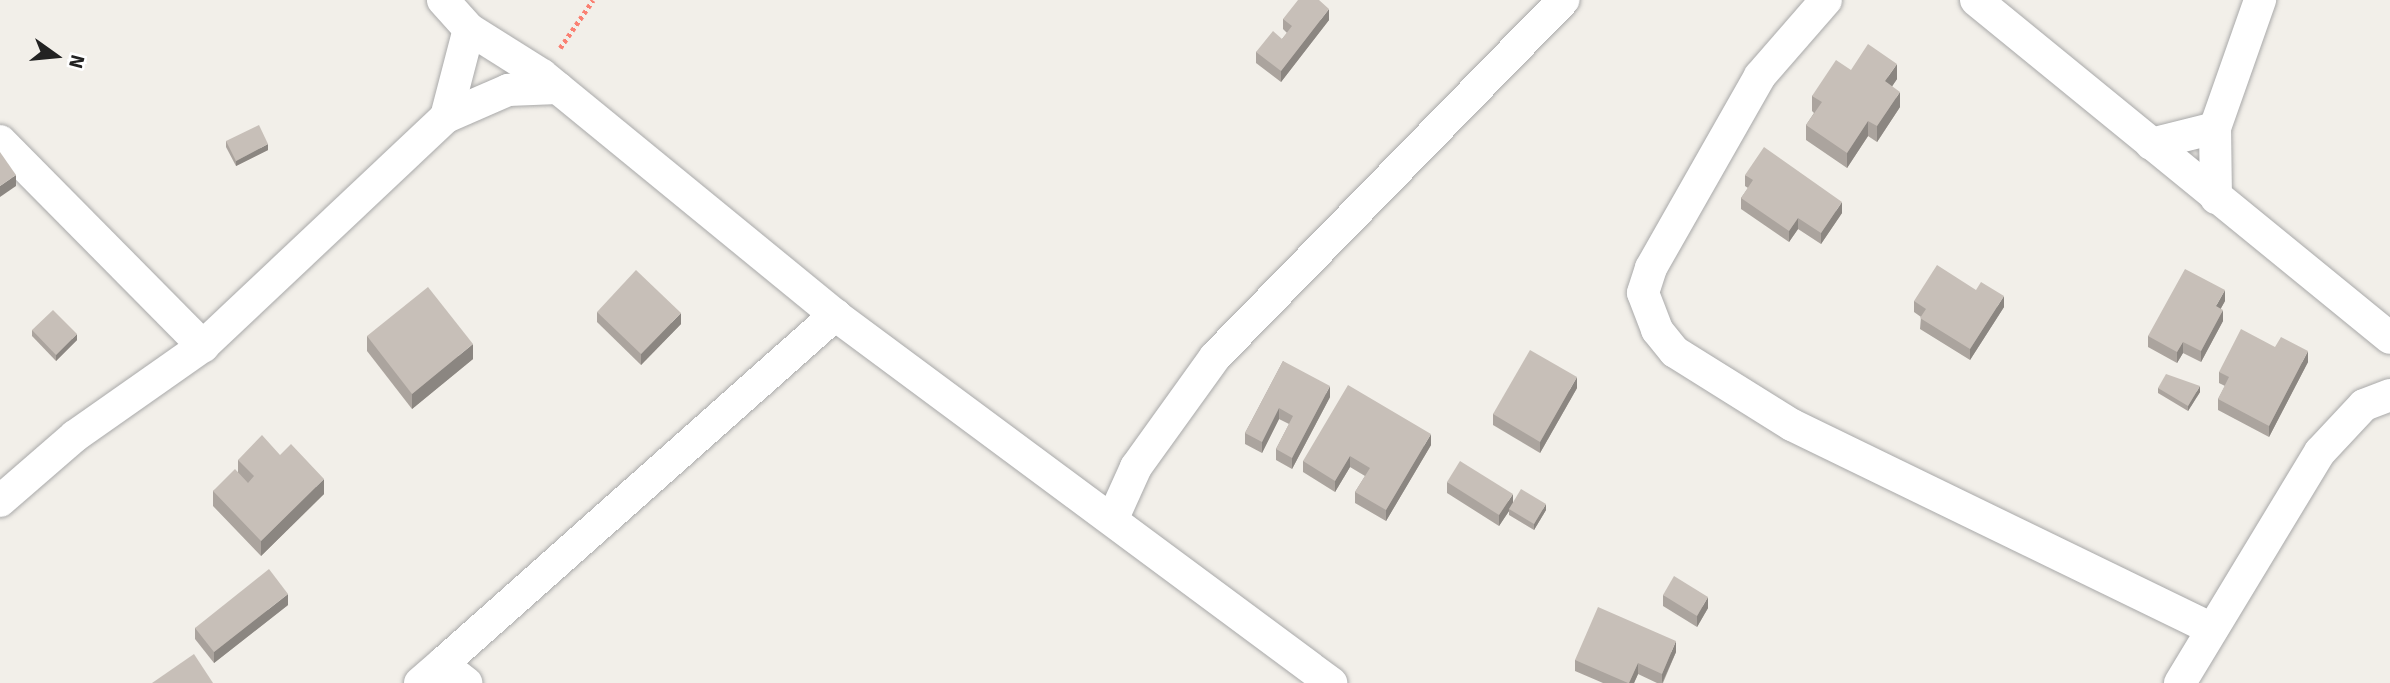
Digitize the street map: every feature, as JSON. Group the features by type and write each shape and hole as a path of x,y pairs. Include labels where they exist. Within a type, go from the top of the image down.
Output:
{"street":[{"path":"443,0 469,29 550,81 835,315 1331,683"},
{"path":"1826,0 1760,76 1651,268 1643,293 1657,330 1675,352 1792,425 2212,629"},
{"path":"1976,0 2390,338"},
{"path":"2216,198 2215,128 2260,0"},
{"path":"1113,519 1136,467 1215,357 1552,2"},
{"path":"446,117 469,29"},
{"path":"0,501 75,436 203,346 446,117 508,90 550,81"},
{"path":"2151,144 2215,128"},
{"path":"0,141 203,346"},
{"path":"431,673 835,315"},
{"path":"2180,683 2320,452 2364,405 2390,395"},
{"path":"431,673 466,683"}],"path":[{"path":"550,81 593,0"}],"building":[{"path":"1298,0 1319,0 1329,9 1281,71 1256,52 1273,31 1282,39 1292,26 1283,19"},
{"path":"1868,44 1897,64 1885,81 1900,92 1877,126 1868,121 1847,153 1806,125 1822,102 1812,96 1836,60 1851,70"},
{"path":"259,125 268,144 236,161 226,141"},
{"path":"1764,147 1842,202 1821,233 1798,218 1789,231 1741,198 1753,180 1745,175"},
{"path":"0,152 16,175 0,186"},
{"path":"1937,265 1976,290 1981,282 2004,296 1970,349 1920,318 1926,309 1914,301"},
{"path":"2185,269 2225,290 2216,306 2223,310 2201,351 2183,342 2177,352 2148,336"},
{"path":"636,270 681,313 641,354 597,312"},
{"path":"428,287 473,344 412,394 367,336"},
{"path":"53,310 77,334 56,355 32,330"},
{"path":"2241,329 2275,347 2281,337 2308,351 2269,426 2218,399 2229,377 2219,372"},
{"path":"1530,350 1577,377 1540,442 1493,414"},
{"path":"1283,361 1330,386 1292,458 1276,449 1293,416 1279,408 1262,442 1245,433"},
{"path":"2166,374 2200,386 2188,406 2158,388"},
{"path":"1348,385 1431,434 1386,510 1355,492 1370,468 1350,456 1335,481 1303,461"},
{"path":"262,435 280,455 291,444 324,479 261,541 213,491 235,469 248,483 254,476 238,460"},
{"path":"1460,461 1513,494 1499,515 1447,482"},
{"path":"1521,489 1546,504 1534,524 1509,509"},
{"path":"269,569 288,594 214,652 195,628"},
{"path":"1674,576 1708,597 1697,616 1663,595"},
{"path":"1598,607 1676,641 1662,674 1638,663 1628,683 1575,660"},
{"path":"194,654 213,683 152,683"}]}
